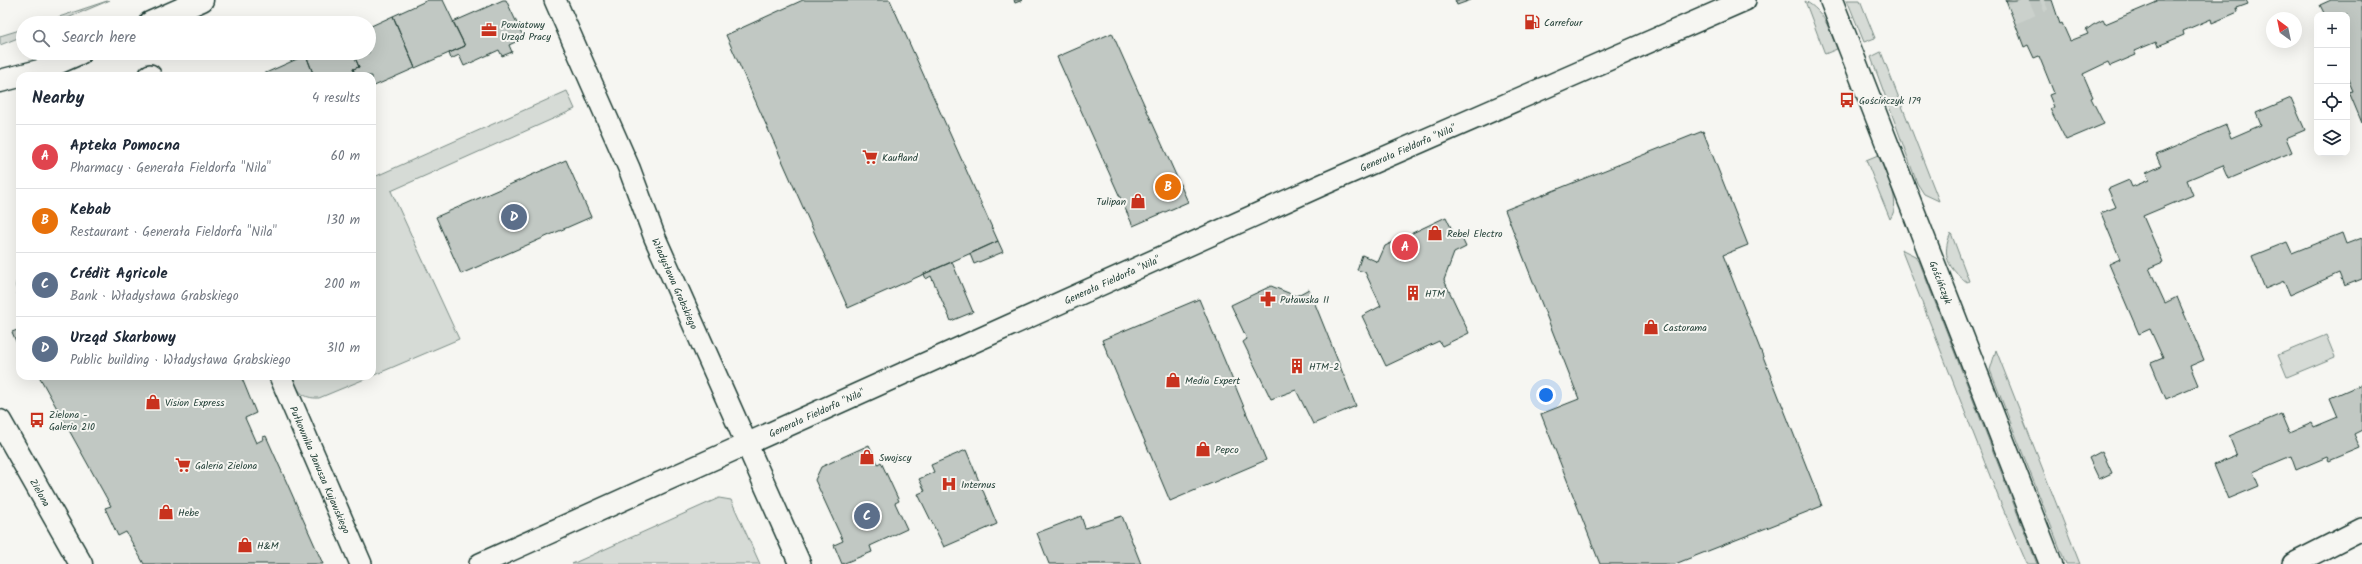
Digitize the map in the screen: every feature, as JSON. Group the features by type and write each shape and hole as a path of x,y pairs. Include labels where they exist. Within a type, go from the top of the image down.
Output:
{"street":[{"path":"166,16 202,0"},
{"name":"Władysława Grabskiego","path":"555,0 629,168 655,238 800,564"},
{"name":"Generała Fieldorfa \"Nila\"","path":"480,564 1324,184 1745,0"},
{"name":"Gościńczyk","path":"1831,0 2051,564"},
{"path":"38,72 65,60"},
{"path":"0,81 16,77"},
{"path":"0,97 16,87"},
{"name":"Pułkownika Janusza Kujawskiego","path":"282,380 361,564"},
{"name":"Zielona","path":"0,421 82,564"},
{"path":"2293,564 2362,529"}],"shaded area":[{"path":"110,0 72,16 62,16"},
{"path":"1847,0 1860,0 1875,38 1864,42"},
{"path":"1805,1 1817,10 1826,22 1837,49 1825,54"},
{"path":"16,31 16,39 0,45 0,36"},
{"path":"1881,52 1939,201 1924,194 1917,183 1871,57"},
{"path":"567,91 575,109 391,191 459,339 376,374 376,176"},
{"path":"1878,155 1892,187 1894,196 1894,212 1890,219 1866,160"},
{"path":"1951,233 1969,281 1967,282 1955,272 1948,260 1947,248"},
{"path":"1901,249 1915,256 1919,261 2037,564 2027,564 2001,504"},
{"path":"2326,335 2335,357 2287,377 2278,355"},
{"path":"1996,350 2080,564 2066,564 1990,370"},
{"path":"293,380 362,380 319,398 304,395"},
{"path":"719,498 731,500 760,564 572,564"}],"building":[{"path":"428,0 443,0 465,46 415,68 393,16"},
{"name":"Powiatowy Urząd Pracy","path":"506,0 524,38 509,45 512,52 502,56 499,50 464,66 459,55 451,59 449,53 465,46 453,22"},
{"name":"Kaufland","path":"803,0 890,0 998,241 848,308 726,35"},
{"path":"1014,0 1023,0 1015,3"},
{"path":"1455,0 1471,0 1457,5"},
{"path":"2006,0 2052,0 2060,24 2062,23 2070,41 2088,34 2086,30 2103,20 2105,24 2157,2 2156,0 2246,0 2248,4 2237,8 2238,12 2212,23 2211,19 2183,31 2184,35 2158,46 2156,42 2134,51 2136,55 2110,66 2108,62 2083,74 2093,97 2091,98 2104,124 2066,140 2050,109 2054,107 2049,95 2054,93 2039,56 2034,58 2028,45 2024,47"},
{"path":"2331,0 2362,0 2362,123 2350,94 2350,92 2353,91 2350,84 2350,12 2324,12 2320,5"},
{"path":"393,16 415,68 376,85 376,72 354,72 353,69 359,67 356,60 376,60 376,24"},
{"path":"1112,33 1188,202 1133,226 1057,57"},
{"path":"295,60 308,60 312,72 268,72"},
{"path":"308,60 356,60 359,67 353,69 354,72 312,72"},
{"path":"2291,98 2305,130 2286,138 2292,152 2229,179 2223,165 2187,180 2193,195 2143,216 2163,262 2149,268 2165,303 2177,297 2204,360 2190,366 2198,385 2166,399 2151,363 2163,358 2150,329 2139,334 2109,264 2120,259 2101,213 2116,207 2108,189 2129,180 2132,187 2149,180 2146,173 2161,166 2156,155 2226,125 2231,138 2261,125 2256,113"},
{"name":"Castorama","path":"1703,131 1748,245 1723,255 1822,506 1675,564 1600,564 1541,414 1579,399 1505,210"},
{"path":"566,160 591,217 461,274 436,217"},
{"name":"HTM","path":"1446,217 1454,234 1459,232 1466,247 1454,253 1444,280 1469,333 1442,346 1439,341 1386,366 1362,316 1381,306 1365,272 1357,270 1362,255 1378,262 1385,246"},
{"path":"2342,233 2346,244 2362,238 2362,279 2344,286 2339,273 2290,295 2284,281 2265,289 2252,256 2287,242 2292,253"},
{"path":"998,241 1003,252 974,264 970,254"},
{"path":"952,262 973,312 951,321 931,276 926,279 924,274"},
{"name":"HTM-2","path":"1271,286 1296,296 1309,289 1356,406 1313,424 1296,390 1271,399 1243,342 1247,339 1231,305"},
{"path":"1199,299 1266,460 1170,501 1102,340"},
{"path":"16,330 16,342 12,332"},
{"name":"Galeria Zielona","path":"41,380 243,380 256,413 245,418 256,443 264,439 263,437 266,436 323,564 144,564 126,532 118,536 105,508 111,506"},
{"path":"2362,384 2362,430 2354,434 2360,448 2329,461 2327,457 2296,470 2291,456 2253,472 2259,486 2228,499 2214,465 2237,456 2229,436 2281,414 2289,433 2312,423 2314,427 2338,417 2330,398"},
{"path":"869,445 878,464 881,462 899,501 895,503 907,529 870,546 872,552 842,564 834,545 843,541 815,480 821,467"},
{"path":"966,450 997,524 944,547 918,494 925,491 919,479 934,472 931,465"},
{"path":"2102,451 2112,473 2099,479 2089,458"},
{"path":"1081,516 1085,528 1122,516 1141,564 1049,564 1037,533"}],"tunnel":[{"path":"2012,14 2044,0"}],"place":[{"name":"Carrefour","path":"1532,22"},
{"name":"Powiatowy Urząd Pracy","path":"489,30"},
{"name":"Gościńczyk 179","path":"1847,100"},
{"name":"Kaufland","path":"870,157"},
{"name":"Kebab","path":"1168,187"},
{"name":"Tulipan","path":"1138,201"},
{"name":"Urząd Skarbowy","path":"514,217"},
{"name":"Rebel Electro","path":"1435,233"},
{"name":"Apteka Pomocna","path":"1405,247"},
{"name":"HTM","path":"1413,293"},
{"name":"Puławska II","path":"1268,299"},
{"name":"Castorama","path":"1651,327"},
{"name":"HTM-2","path":"1297,366"},
{"name":"Media Expert","path":"1173,380"},
{"name":"Vision Express","path":"153,402"},
{"name":"Zielona - Galeria 210","path":"37,420"},
{"name":"Pepco","path":"1203,449"},
{"name":"Swojscy","path":"867,457"},
{"name":"Galeria Zielona","path":"183,465"},
{"name":"Internus","path":"949,484"},
{"name":"Hebe","path":"166,512"},
{"name":"Crédit Agricole","path":"867,516"},
{"name":"H&M","path":"245,545"}]}
